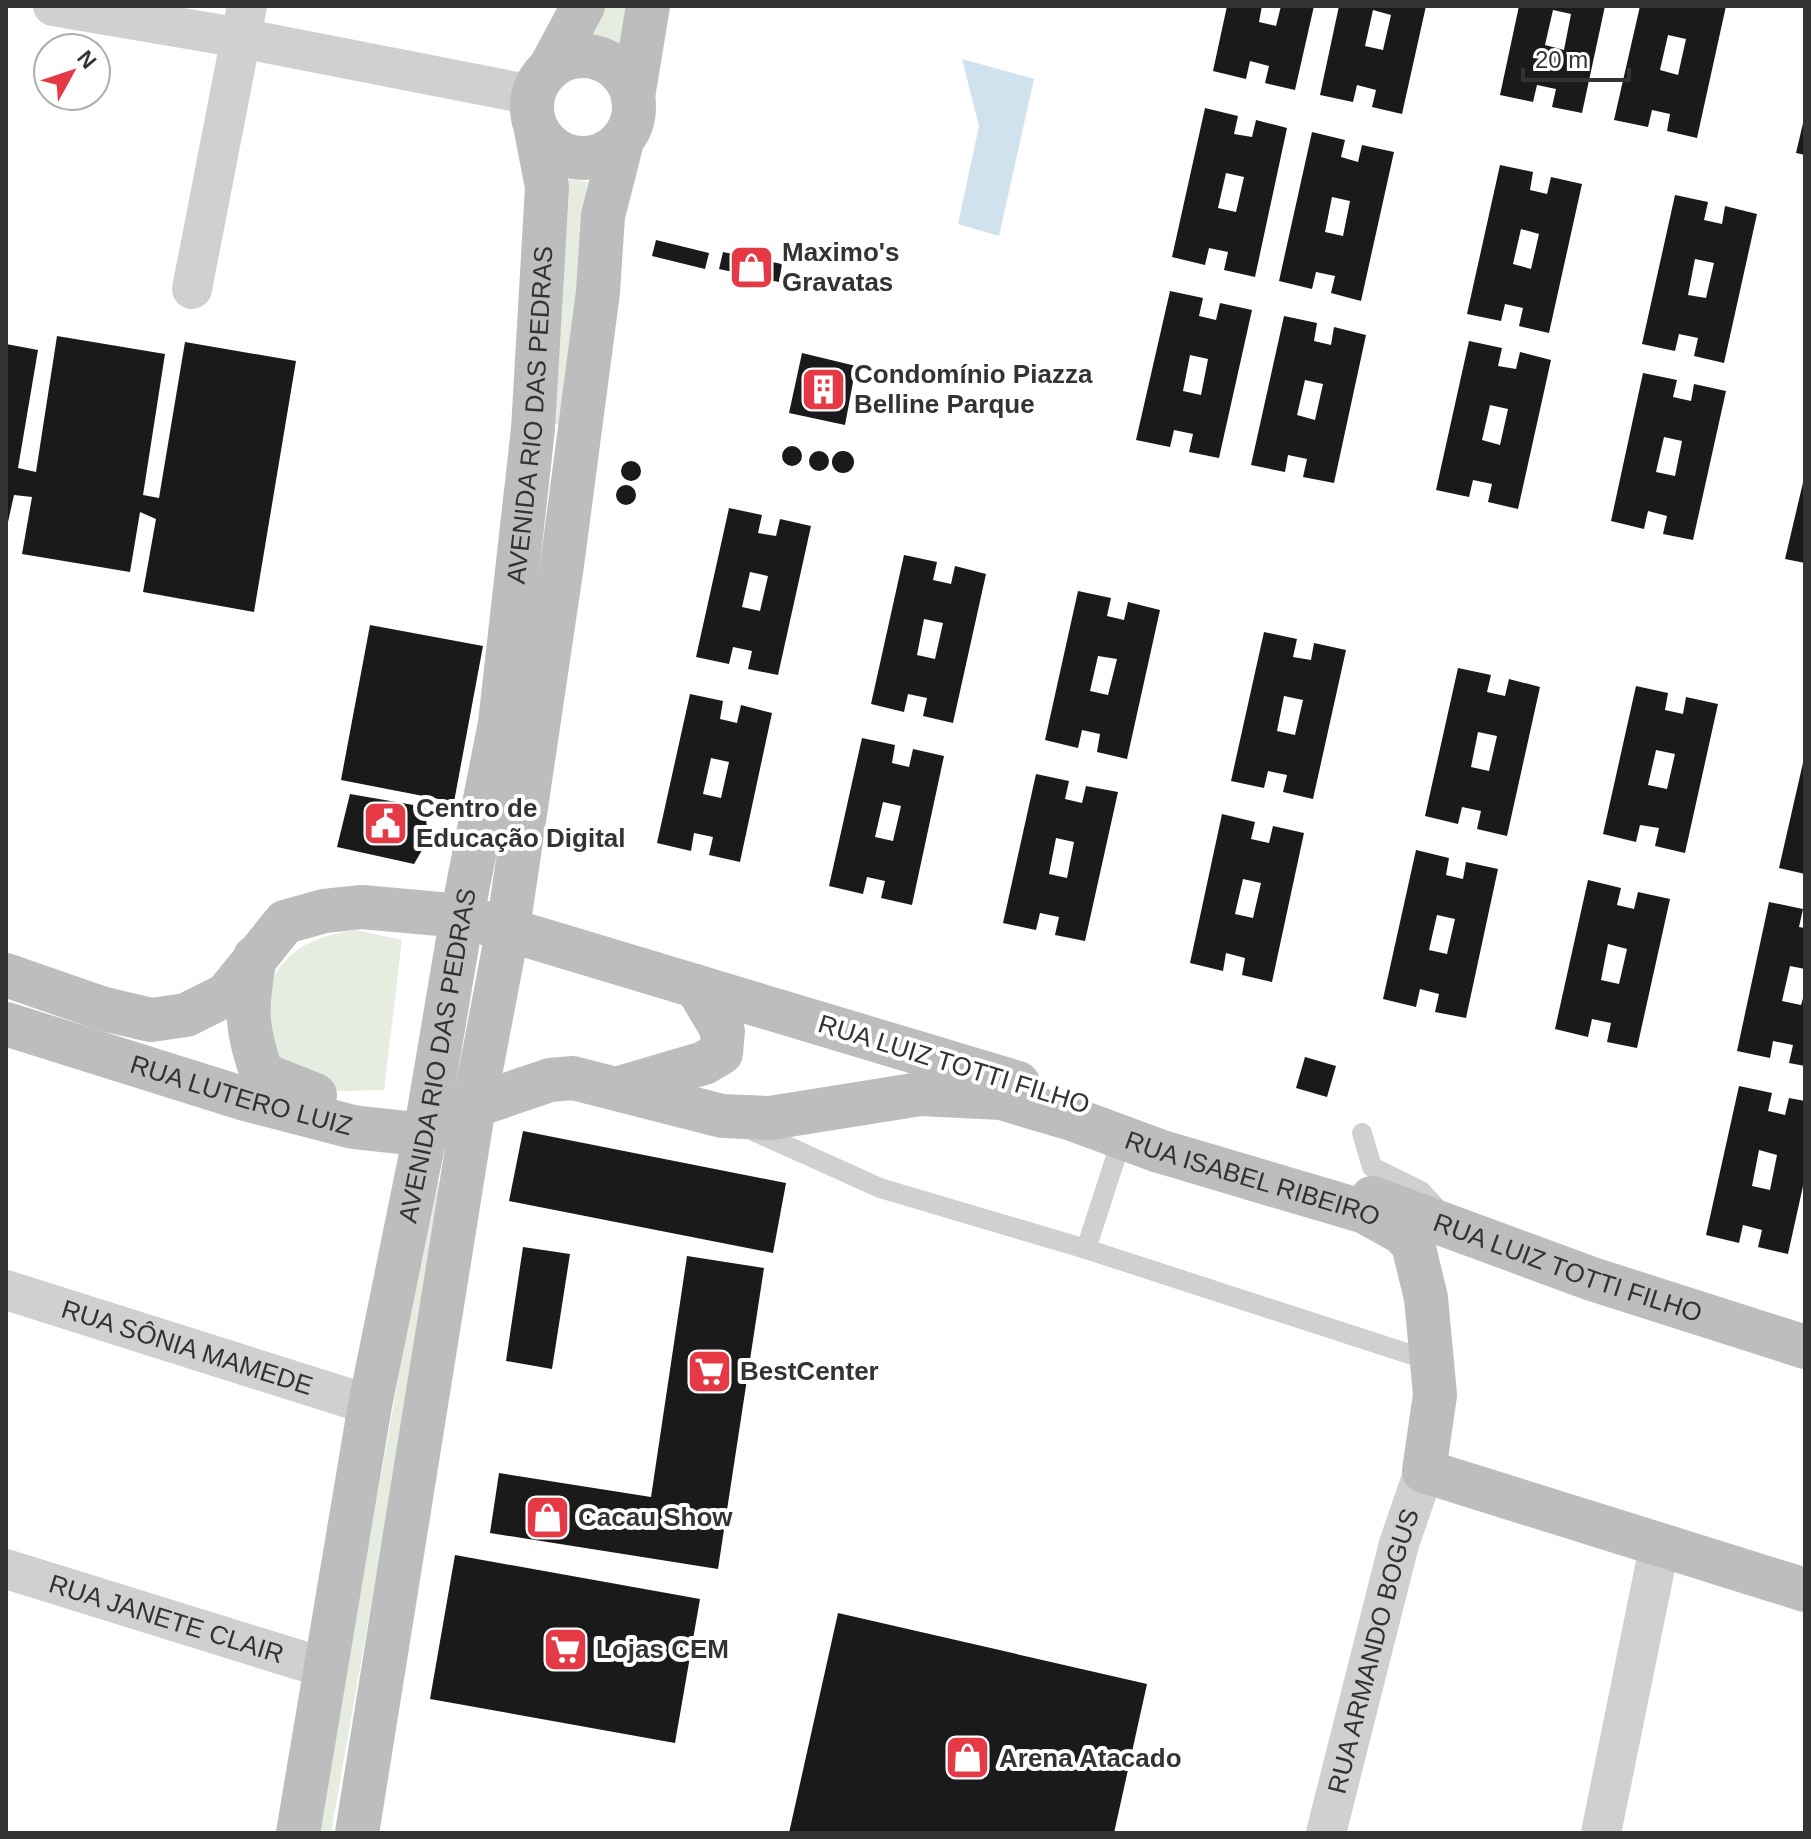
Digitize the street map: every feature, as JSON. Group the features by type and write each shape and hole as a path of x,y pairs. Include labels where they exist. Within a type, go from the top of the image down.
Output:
{"street":[{"path":"53,6 244,22 540,97"},
{"path":"583,6 540,97 547,145 562,155 580,159 610,152 630,128 648,6"},
{"path":"192,289 244,22"},
{"path":"540,97 568,58 585,55 603,60 618,70 633,97"},
{"name":"AVENIDA RIO DAS PEDRAS","path":"298,1833 370,1405 425,1135 462,916 500,723 533,429 547,187 540,97"},
{"name":"AVENIDA RIO DAS PEDRAS","path":"357,1833 474,1106 508,928 562,565 598,292 603,216 622,141"},
{"name":"RUA LUTERO LUIZ","path":"6,975 104,1009 151,1020 186,1015 226,995 285,922 324,911 362,907 462,916"},
{"name":"RUA LUIZ TOTTI FILHO","path":"462,916 696,986 1126,1127 1459,1228 1592,1279 1805,1347"},
{"path":"255,957 248,994 248,1035 262,1074 326,1100 353,1127"},
{"path":"616,1089 704,1063 721,1053 723,1031 696,986"},
{"name":"RUA LUTERO LUIZ","path":"6,1024 245,1099 353,1127 425,1135"},
{"name":"RUA ISABEL RIBEIRO","path":"474,1106 550,1080 573,1078 722,1116 770,1118 920,1094 1001,1098 1126,1127 1365,1212 1401,1232 1413,1244 1426,1298 1435,1395 1424,1471"},
{"path":"425,1135 474,1106"},
{"path":"1413,1244 1438,1231 1459,1228"},
{"name":"RUA SÔNIA MAMEDE","path":"6,1290 370,1405"},
{"path":"1424,1471 1805,1590"},
{"name":"RUA ARMANDO BOGUS","path":"1326,1833 1399,1544 1424,1471"},
{"path":"1601,1833 1660,1543"},
{"name":"RUA JANETE CLAIR","path":"6,1569 325,1668"}],"lane":[{"path":"722,1116 880,1188 1086,1249 1434,1362"},
{"path":"1086,1249 1126,1127"},
{"path":"1362,1133 1372,1167 1421,1191 1459,1228"}],"shaded area":[{"path":"598,6 634,6 622,61 602,42 585,40"},
{"path":"562,178 594,183 560,424 548,424"},
{"path":"355,930 402,940 384,1090 323,1090 300,1082 287,1071 278,1057 268,1023 270,988 283,963 301,948 321,938"},
{"path":"433,1181 445,1184 331,1833 318,1833"}],"water":[{"path":"962,59 1034,79 999,236 958,224 979,126"}],"building":[{"path":"1227,6 1262,6 1259,22 1276,26 1281,6 1314,6 1295,90 1265,83 1269,66 1250,61 1246,79 1213,71"},
{"path":"1339,6 1426,6 1402,114 1372,107 1376,90 1357,85 1353,102 1320,95","holes":["1373,10 1391,15 1383,50 1365,46"]},
{"path":"1519,6 1605,6 1582,113 1552,107 1556,89 1537,85 1533,102 1500,95","holes":["1553,10 1571,14 1564,50 1545,45"]},
{"path":"1640,6 1726,6 1697,138 1667,131 1670,114 1652,110 1648,127 1614,120","holes":["1668,35 1686,39 1678,75 1660,70"]},
{"path":"1205,108 1238,116 1234,134 1252,137 1256,120 1287,128 1255,277 1224,270 1228,252 1209,248 1205,265 1172,257","holes":["1226,173 1244,177 1236,212 1218,208"]},
{"path":"1805,119 1805,155 1796,153"},
{"path":"1312,132 1345,140 1341,157 1358,162 1362,145 1394,152 1361,301 1331,293 1335,276 1316,272 1312,289 1279,281","holes":["1332,197 1350,201 1343,236 1325,232"]},
{"path":"1500,165 1533,172 1530,190 1547,194 1551,177 1582,184 1549,333 1519,326 1523,308 1505,304 1501,321 1467,314","holes":["1521,229 1539,234 1531,269 1513,264"]},
{"path":"1675,195 1708,202 1704,220 1722,224 1725,206 1757,214 1724,363 1694,356 1698,338 1679,334 1675,351 1642,344","holes":["1695,259 1714,263 1706,298 1688,295"]},
{"path":"656,240 709,253 705,269 652,256"},
{"name":"Maximo's Gravatas","path":"723,252 782,264 779,282 719,269"},
{"path":"1170,291 1203,298 1199,316 1216,320 1220,303 1252,310 1219,458 1189,452 1193,434 1174,430 1170,447 1136,440","holes":["1190,355 1208,359 1201,395 1183,391"]},
{"path":"1284,316 1317,323 1314,341 1331,345 1334,327 1366,335 1334,483 1303,477 1307,459 1288,455 1285,472 1251,465","holes":["1305,380 1323,384 1315,420 1297,415"]},
{"path":"57,336 165,354 143,495 159,498 185,342 296,361 254,612 143,592 156,519 140,512 130,572 22,554 32,497 14,495 6,531 6,344 38,350 18,468 36,472"},
{"path":"1469,341 1502,348 1498,366 1516,369 1520,352 1551,360 1518,509 1488,502 1492,484 1473,480 1469,497 1436,490","holes":["1490,405 1508,409 1500,445 1482,440"]},
{"name":"Condomínio Piazza Belline Parque","path":"802,353 856,366 845,425 789,413"},
{"path":"1643,373 1677,380 1673,397 1691,401 1694,384 1726,391 1693,540 1663,534 1667,516 1648,511 1644,529 1611,521","holes":["1664,437 1682,441 1675,476 1656,472"]},
{"path":"788,446 796,446 802,456 796,466 788,466 782,460 782,452"},
{"path":"815,451 823,451 829,461 823,471 815,471 809,465 809,457"},
{"path":"843,451 854,462 843,473 832,462"},
{"path":"627,461 635,461 641,471 635,481 627,481 621,475 621,467"},
{"path":"1805,474 1805,563 1785,559"},
{"path":"622,485 630,485 636,495 630,505 622,505 616,499 616,491"},
{"path":"729,508 762,515 758,533 776,536 780,519 811,526 778,675 748,669 752,651 733,647 729,664 696,657","holes":["750,572 768,576 760,611 742,607"]},
{"path":"904,555 937,562 933,580 951,584 955,566 986,574 953,723 923,716 927,698 908,694 904,712 871,704","holes":["924,619 943,623 935,659 917,655"]},
{"path":"1078,591 1111,598 1107,616 1124,620 1128,602 1160,610 1127,759 1097,752 1100,734 1082,730 1078,748 1045,740","holes":["1098,656 1117,659 1108,695 1090,691"]},
{"path":"370,625 483,646 454,802 341,780"},
{"path":"1264,632 1297,639 1293,657 1311,660 1314,643 1346,650 1313,799 1283,792 1287,775 1268,771 1264,788 1231,781","holes":["1284,696 1303,700 1295,735 1277,731"]},
{"path":"1458,668 1491,675 1487,692 1505,696 1509,679 1540,687 1507,836 1477,829 1481,811 1462,807 1458,824 1425,816","holes":["1478,732 1497,736 1489,771 1471,767"]},
{"path":"1636,686 1668,693 1665,710 1683,714 1686,697 1718,704 1685,853 1655,846 1659,828 1640,825 1636,842 1603,834","holes":["1656,750 1675,754 1667,789 1648,785"]},
{"path":"690,694 723,701 720,719 737,723 741,705 772,713 740,862 709,855 713,837 694,833 691,851 657,843","holes":["711,758 729,762 721,798 703,794"]},
{"path":"862,738 895,745 892,763 909,767 913,749 944,756 912,905 881,898 885,881 867,877 863,894 829,886","holes":["883,802 901,806 893,841 875,837"]},
{"path":"1805,754 1805,874 1779,868"},
{"path":"1036,774 1069,781 1065,799 1082,803 1086,786 1118,792 1085,941 1055,935 1059,917 1040,913 1036,930 1003,923","holes":["1056,838 1074,842 1067,878 1049,874"]},
{"name":"Centro de Educação Digital","path":"350,794 425,807 428,840 414,864 337,847"},
{"path":"1222,814 1255,822 1251,839 1269,843 1273,826 1304,833 1272,982 1242,975 1245,958 1226,953 1223,971 1190,963","holes":["1243,879 1261,883 1253,918 1235,914"]},
{"path":"1416,850 1449,858 1446,875 1463,879 1466,862 1498,869 1466,1018 1435,1012 1439,994 1420,989 1416,1007 1383,999","holes":["1437,915 1455,919 1447,954 1429,950"]},
{"path":"1588,880 1621,888 1617,905 1634,909 1638,892 1670,899 1637,1048 1607,1042 1611,1023 1592,1019 1588,1037 1555,1029","holes":["1608,944 1627,949 1619,984 1601,980"]},
{"path":"1769,902 1803,909 1799,927 1805,928 1805,969 1790,966 1782,1001 1801,1005 1805,992 1805,1066 1789,1063 1793,1045 1773,1041 1770,1058 1737,1051"},
{"path":"1305,1057 1336,1066 1327,1097 1296,1088"},
{"path":"1739,1086 1772,1093 1768,1111 1785,1115 1789,1098 1805,1101 1805,1177 1788,1254 1758,1247 1762,1230 1743,1225 1739,1243 1706,1235","holes":["1759,1150 1777,1155 1770,1190 1752,1186"]},
{"path":"523,1131 786,1183 773,1253 509,1201"},
{"path":"523,1247 570,1254 552,1369 506,1361"},
{"name":"BestCenter","path":"687,1256 764,1268 718,1569 490,1533 499,1473 651,1497"},
{"name":"Lojas CEM","path":"455,1555 700,1599 675,1743 430,1699"},
{"name":"Arena Atacado","path":"838,1613 1147,1684 1114,1833 789,1833"}],"place":[{"name":"Maximo's Gravatas","path":"751,267"},
{"name":"Condomínio Piazza Belline Parque","path":"823,389"},
{"name":"Centro de Educação Digital","path":"385,823"},
{"name":"BestCenter","path":"709,1371"},
{"name":"Cacau Show","path":"547,1517"},
{"name":"Lojas CEM","path":"565,1649"},
{"name":"Arena Atacado","path":"968,1758"}]}
